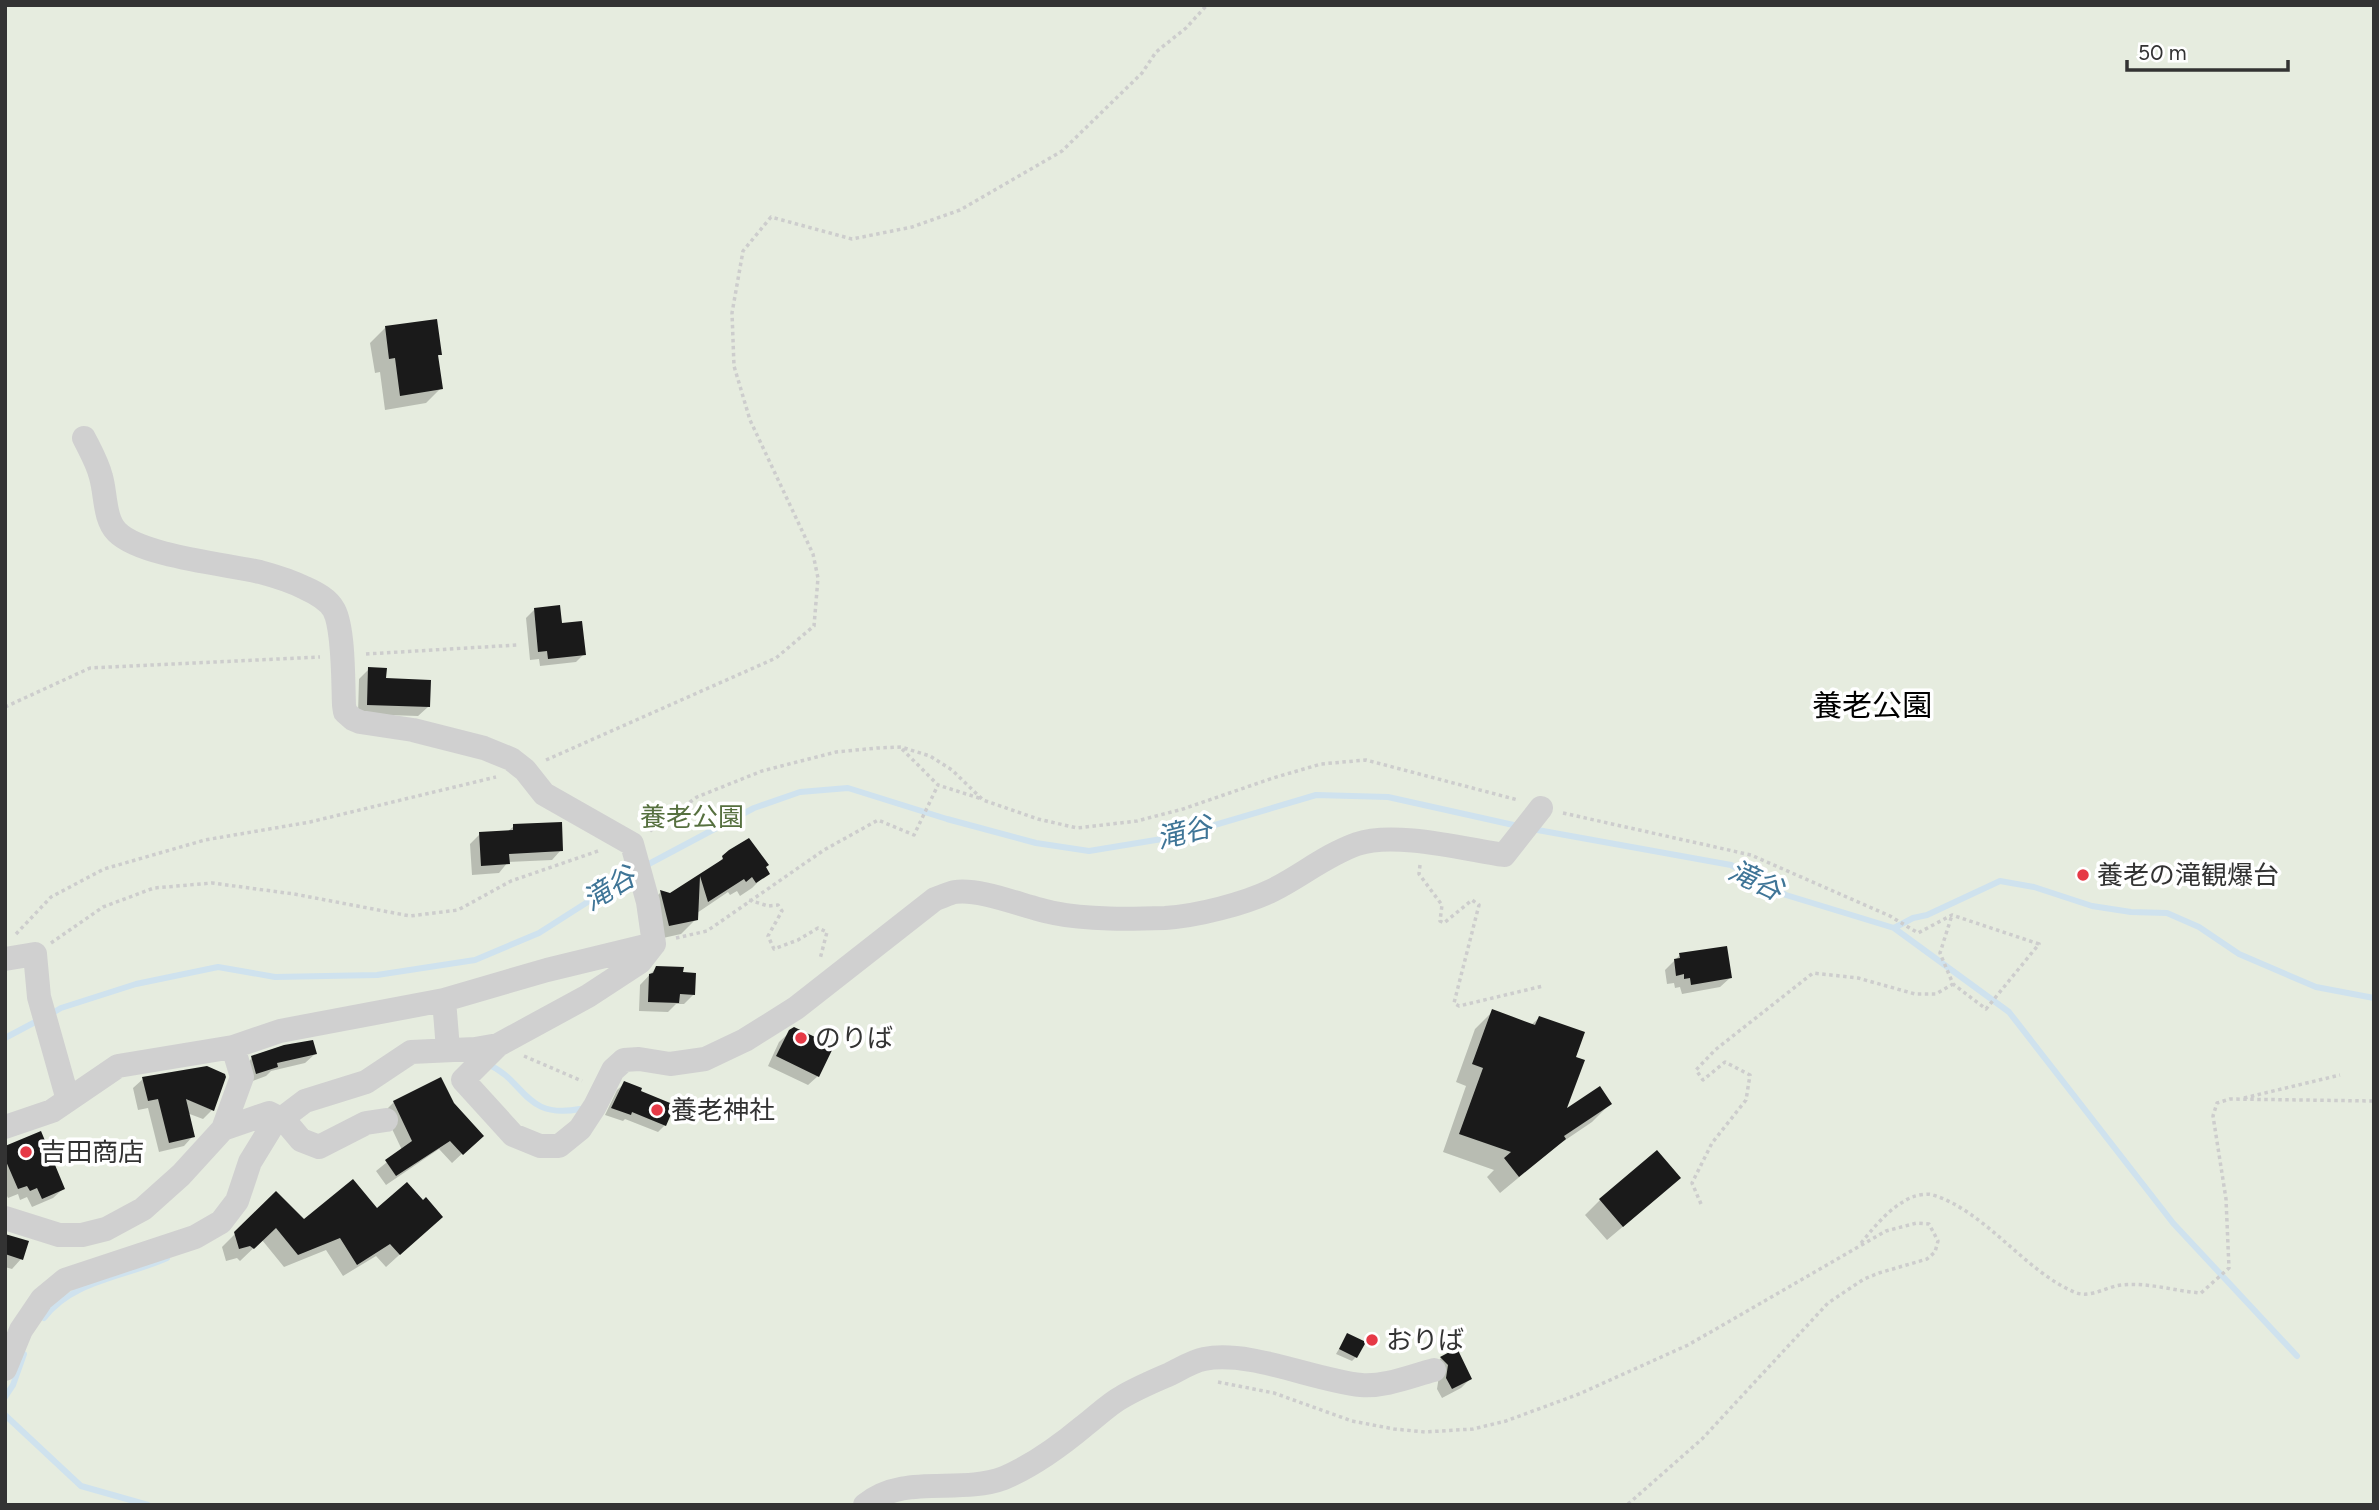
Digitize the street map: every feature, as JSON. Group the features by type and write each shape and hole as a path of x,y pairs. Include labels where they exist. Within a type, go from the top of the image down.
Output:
{"street":[{"path":"84,438 102,477 114,530 121,536 134,544 159,552 263,573 291,582 316,593 334,609 338,621 345,712 353,719 413,730 484,748 518,763 544,794 632,844 648,902 653,944 640,962 588,996 498,1045 463,1080 513,1135 540,1146 559,1146 580,1129 613,1070 624,1060 639,1059 670,1064 705,1059 745,1040 796,1008 935,899 956,892 976,893 1056,914 1168,918 1223,907 1271,891 1357,844 1381,840 1424,843 1504,855 1541,808"},
{"path":"5,1127 52,1111 118,1066 233,1047 280,1031 444,1000 547,970 653,944"},
{"path":"8,952 35,954 38,996 68,1100"},
{"path":"444,1000 448,1049"},
{"path":"5,1369 21,1330 42,1298 65,1280 195,1237 221,1222 237,1201 250,1162 272,1126 305,1101 366,1082 411,1052 475,1049 498,1045"},
{"path":"5,1218 59,1235 71,1236 106,1229 143,1209 181,1175 223,1129 242,1077 233,1047"},
{"path":"239,1084 301,1140 319,1147 366,1123 386,1120"},
{"path":"223,1129 282,1121"},
{"path":"865,1505 885,1491 976,1485 1003,1478 1073,1436 1120,1397 1203,1359 1253,1361 1364,1385 1434,1370"}],"path":[{"path":"8,952 16,934 51,897 104,869 205,840 310,822 525,770 776,658 814,626 818,578 813,554 750,420 734,366 732,313 743,251 771,217 852,239 912,227 960,210 1062,151 1142,73 1156,52 1186,28 1207,5"},
{"path":"5,707 90,668 517,645"},
{"path":"901,747 938,785 1038,820 1077,828 1112,825 1183,809 1321,764 1366,760 1599,823 1751,855 1890,916 1918,933 1952,915 2039,944 1986,1009 1953,984 1940,953 1952,915"},
{"path":"35,954 103,907 154,888 212,883 294,894 410,916 458,910 511,881 601,850 632,844 697,797 762,771 836,752 901,747 930,756 953,770 983,800"},
{"path":"653,944 707,931 824,850 878,820 914,835 938,785"},
{"path":"1424,843 1419,874 1442,905 1440,921 1444,923 1472,901 1479,905 1454,1003 1459,1006 1543,986"},
{"path":"750,901 768,906 778,905 782,911 768,936 774,949 798,940 818,928 827,932 820,962"},
{"path":"1701,1204 1692,1183 1712,1143 1746,1100 1750,1075 1725,1062 1703,1080 1696,1070 1714,1050 1813,973 1858,978 1915,994 1936,994 1953,984"},
{"path":"498,1045 603,1090"},
{"path":"2239,1100 2340,1074"},
{"path":"1858,1247 1882,1217 1914,1196 1931,1194 1967,1213 2058,1284 2075,1293 2083,1295 2119,1285 2151,1285 2201,1293 2229,1268 2226,1199 2213,1116 2217,1103 2230,1099 2374,1101"},
{"path":"1210,1381 1273,1393 1352,1421 1394,1429 1425,1432 1473,1429 1579,1394 1688,1345 1886,1231 1917,1223 1929,1224 1938,1241 1935,1252 1927,1259 1879,1272 1864,1279 1828,1303 1702,1439 1628,1505"}],"green space":[{"name":"養老公園","path":"5,5 2374,5 2374,1505 5,1505"}],"building":[{"path":"437,319 443,389 400,396 395,358 389,359 385,326"},
{"path":"560,605 562,623 582,621 586,655 548,659 547,651 538,652 534,608"},
{"path":"368,667 387,668 386,678 431,680 430,707 367,705"},
{"path":"562,822 563,851 509,854 510,864 481,866 479,832 513,830 513,824"},
{"path":"749,838 769,865 766,867 770,874 756,883 752,877 746,882 744,879 708,902 700,876 698,920 669,926 660,890 670,893 723,859 722,856 729,850"},
{"path":"1727,946 1732,978 1691,985 1690,978 1684,979 1684,974 1676,976 1674,959 1680,958 1679,953"},
{"path":"656,966 684,967 683,972 696,973 695,995 680,994 679,1003 648,1002 649,974 653,973"},
{"path":"1492,1009 1535,1025 1539,1016 1585,1032 1576,1057 1585,1060 1567,1108 1600,1086 1612,1104 1564,1136 1566,1139 1519,1177 1504,1158 1511,1152 1459,1134 1483,1068 1472,1064"},
{"name":"のりば","path":"794,1027 834,1046 819,1077 776,1056 789,1030"},
{"path":"313,1040 317,1054 277,1063 278,1067 256,1074 251,1056 284,1045"},
{"path":"207,1066 226,1077 214,1111 186,1099 195,1137 169,1143 158,1099 148,1101 142,1077"},
{"path":"441,1077 454,1103 484,1136 463,1155 450,1141 396,1176 385,1160 412,1141 393,1101"},
{"path":"624,1081 675,1105 666,1126 632,1112 631,1115 611,1108"},
{"path":"41,1131 65,1189 42,1199 37,1188 30,1191 27,1186 18,1189 5,1159 5,1146"},
{"path":"1657,1150 1681,1178 1623,1227 1599,1199"},
{"path":"353,1179 377,1208 407,1182 423,1200 426,1197 443,1217 400,1255 390,1244 357,1265 340,1238 298,1255 276,1228 254,1249 250,1246 239,1249 234,1232 276,1191 304,1219"},
{"path":"5,1234 29,1241 23,1260 5,1254"},
{"path":"1347,1333 1366,1342 1357,1358 1339,1349"},
{"path":"1457,1348 1472,1379 1452,1389 1446,1378 1448,1365 1440,1357"}],"waterway":[{"name":"滝谷","path":"645,866 754,808 800,792 848,788 1036,843 1089,851 1174,837 1316,795 1388,797 1518,826"},
{"name":"滝谷","path":"1532,829 1731,865 1786,895 1894,928 2000,881 2034,887 2092,906 2131,912 2167,913 2199,927 2239,954 2316,987 2374,998"},
{"name":"滝谷","path":"49,1015 61,1008 136,984 218,967 275,977 377,975 475,960 539,933 633,873"},
{"path":"1894,928 2009,1012 2173,1223 2297,1356"},
{"name":"滝谷","path":"5,1038 39,1020"},
{"path":"487,1064 510,1079 536,1104 561,1111 580,1109"},
{"path":"44,1318 56,1305 85,1287 167,1258"},
{"path":"5,1397 13,1385 24,1354"},
{"path":"5,1415 81,1486 148,1505"}],"place":[{"name":"養老の滝観爆台","path":"2083,875"},
{"name":"のりば","path":"801,1038"},
{"name":"養老神社","path":"657,1110"},
{"name":"吉田商店","path":"26,1152"},
{"name":"おりば","path":"1372,1340"}],"district":[{"name":"養老公園","path":"1872,705"}]}
